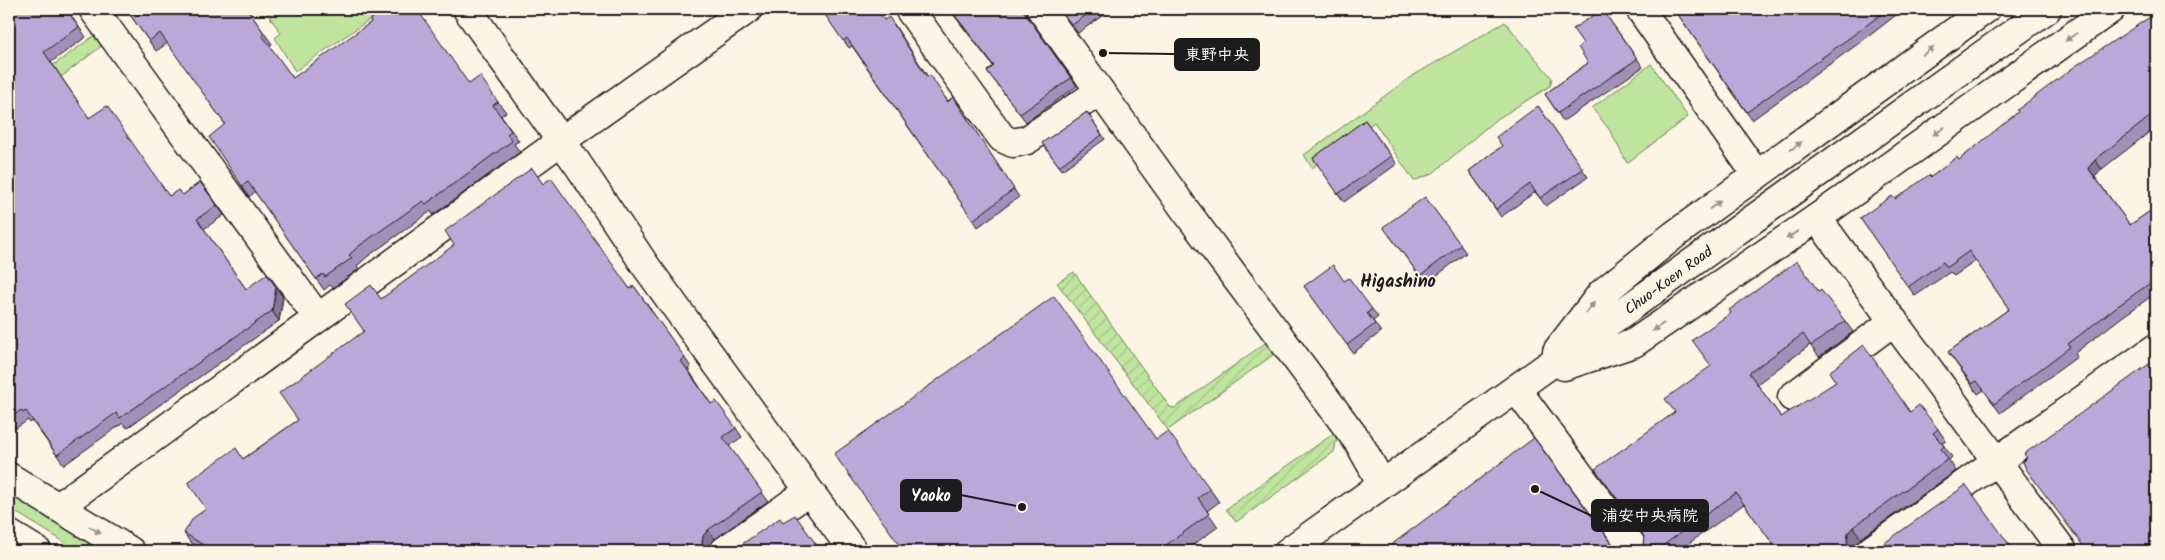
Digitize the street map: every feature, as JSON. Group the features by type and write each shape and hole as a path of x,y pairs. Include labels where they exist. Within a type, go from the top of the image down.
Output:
{"street":[{"path":"93,9 318,318"},
{"path":"467,9 561,141 645,265 853,551"},
{"path":"58,508 561,141 748,9"},
{"path":"909,9 1002,138 1013,143 1027,140 1100,91"},
{"path":"1042,9 1186,211 1359,443 1382,484"},
{"path":"1539,374 1600,294 1674,235 1756,174 1986,9"},
{"name":"Chuo-Koen Road","path":"1289,551 1517,390 2047,9"},
{"path":"1539,374 1634,343 1817,218 2111,9"},
{"path":"1644,10 1756,174"},
{"path":"1817,218 2063,551"},
{"path":"1792,397 1894,321"},
{"path":"1870,551 1999,462 2156,348"},
{"path":"1517,390 1636,551"},
{"path":"9,477 130,551"},
{"path":"724,551 809,491"},
{"path":"9,534 37,551"}],"green space":[{"path":"264,9 385,9 295,71 275,38 281,33"},
{"path":"1505,22 1552,78 1550,86 1494,121 1432,174 1414,181 1374,122 1312,168 1304,155 1409,78"},
{"path":"95,35 103,45 61,77 9,97"},
{"path":"1651,64 1688,117 1627,163 1609,129 1592,108"},
{"path":"1074,272 1170,407 1175,408 1268,341 1276,353 1168,430 1057,283"},
{"path":"1333,434 1337,438 1334,452 1236,522 1226,509"},
{"path":"9,492 105,551 79,551 9,508"}],"building":[{"path":"9,9 66,9 79,27 44,52 89,118 107,106 169,196 178,190 183,195 200,182 217,205 197,219 246,289 267,274 276,287 272,311 120,418 116,413 57,455 26,411 23,413 21,410 9,419"},
{"path":"132,9 247,9 264,33 262,35 293,78 371,22 370,20 385,9 417,9 469,84 480,76 498,102 493,105 511,131 507,134 512,141 426,204 423,201 359,246 349,255 352,258 325,277 323,274 316,279 248,182 242,186 209,137 225,124 160,33 149,41 128,12"},
{"path":"821,9 877,9 884,20 889,17 927,77 930,75 948,102 953,97 1014,189 973,220 847,38 843,41"},
{"path":"950,9 1022,9 1071,78 1020,114 987,71 994,66"},
{"path":"1059,9 1095,9 1072,25"},
{"path":"1602,9 1637,59 1558,113 1545,94 1588,63 1578,47 1583,43 1573,29"},
{"path":"1674,9 1888,9 1747,112"},
{"path":"2156,13 2156,112 2095,160 2088,168 2130,225 2156,207 2156,279 2068,344 2070,347 1994,404 1977,381 1972,384 1948,352 2009,309 1969,251 1947,267 1943,262 1908,287 1860,218 1892,196 1895,199 1929,175 1931,177 1957,157 1959,160 2018,112 2017,110 2074,67"},
{"path":"1538,106 1583,169 1540,198 1530,184 1496,209 1469,171 1502,146 1496,137"},
{"path":"1087,112 1102,135 1059,166 1042,143"},
{"path":"1365,120 1391,156 1338,194 1313,158"},
{"path":"532,168 543,184 551,178 630,289 634,286 685,358 681,361 711,404 716,401 736,428 723,437 762,492 708,530 703,536 702,543 705,551 213,551 184,533 193,518 206,509 188,482 236,448 243,459 298,420 279,393 364,331 345,304 371,285 381,299 454,245 445,231"},
{"path":"1425,197 1461,245 1420,276 1383,227"},
{"path":"1797,261 1819,292 1821,290 1845,321 1811,346 1803,334 1749,373 1781,417 1836,382 1829,372 1864,345 1910,412 1919,405 1938,429 1933,433 1944,446 1941,449 1948,459 1853,527 1848,533 1847,541 1852,551 1778,551 1736,493 1658,549 1655,545 1646,551 1638,551 1643,545 1644,537 1641,531 1595,469 1675,412 1665,399 1711,366 1692,340 1731,313 1729,310"},
{"path":"1333,265 1344,281 1349,278 1372,309 1367,313 1375,324 1347,345 1304,286"},
{"path":"1054,296 1156,439 1168,431 1210,489 1198,498 1209,514 1158,551 904,551 834,454"},
{"path":"2156,359 2156,551 2087,551 2026,469 2023,462 2027,458 2024,454"},
{"path":"1534,438 1618,551 1383,551"},
{"path":"1966,485 2014,551 1873,551"},
{"path":"795,515 821,551 732,551 780,518 783,522"}],"place":[{"name":"東野中央","path":"1103,53"},
{"name":"浦安中央病院","path":"1535,489"},
{"name":"Yaoko","path":"1022,507"}],"district":[{"name":"Higashino","path":"1398,282"}]}
